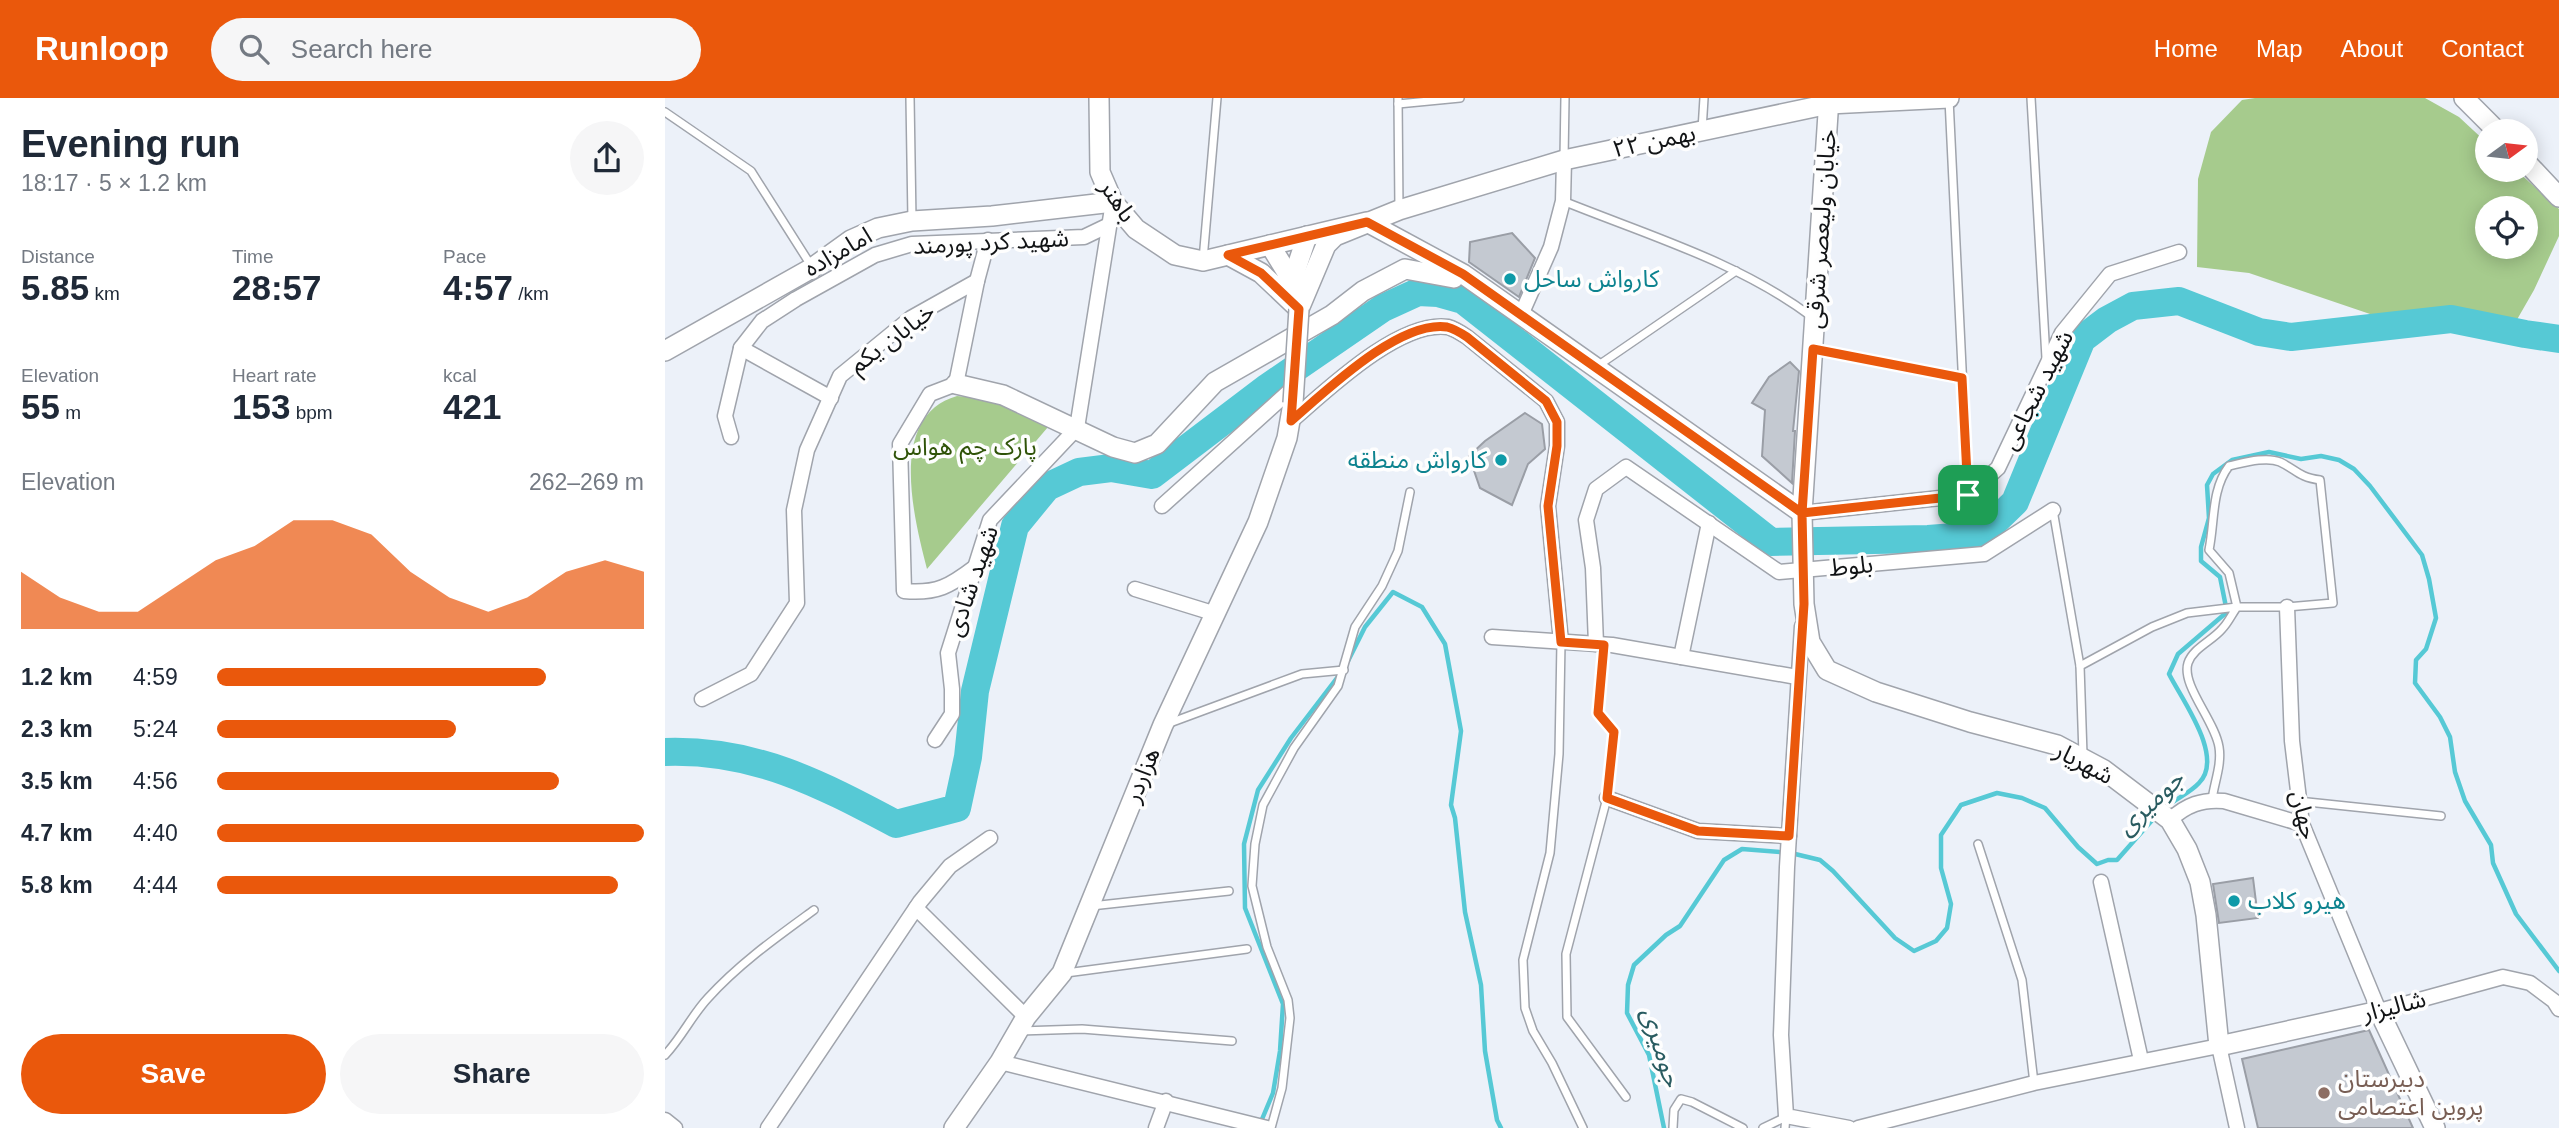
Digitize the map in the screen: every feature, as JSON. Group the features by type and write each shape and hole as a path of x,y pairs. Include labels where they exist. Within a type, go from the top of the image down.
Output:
{"main road":[{"name":"باهنر","path":"1099,98 1100,172 1113,202 1136,229 1150,240 1175,255 1203,261"},
{"name":"۲۲ بهمن","path":"1367,222 1563,160 1829,101 1949,98"},
{"path":"2464,98 2485,119"},
{"name":"خیابان ولیعصر شرقی","path":"1803,570 1803,520 1829,101"},
{"path":"2538,175 2559,197"},
{"name":"امامزاده","path":"665,351 812,268 851,240 879,228 912,221 992,216 1113,202"},
{"path":"1203,261 1367,222 1463,274 1803,520"},
{"path":"1299,309 1326,245 1335,236 1367,222"},
{"path":"1299,309 1296,269 1307,236"},
{"path":"1270,245 1286,271 1299,309"},
{"path":"1228,255 1261,273 1299,309"},
{"path":"956,384 1003,395 1113,447 1136,453 1157,444 1215,382 1332,315 1363,291 1405,269 1432,272 1477,284"},
{"name":"هزاردر","path":"954,1128 1000,1062 1022,1024 1062,974 1163,725 1258,522 1293,404 1299,309"},
{"name":"شهریار","path":"1803,570 1804,604 1811,642 1827,670 1875,692 1970,722 2057,745 2104,770 2161,814 2187,849 2200,881 2219,1046"},
{"path":"2379,1011 2435,1128"},
{"name":"شالیزار","path":"2219,1046 2379,1011"}],"street":[{"path":"1521,315 1551,247 1563,201 1563,160"},
{"path":"1077,428 1113,202"},
{"name":"شهید کرد پورمند","path":"731,436 725,416 741,348 762,321 876,255 912,244 1084,237 1109,225"},
{"path":"975,566 942,589 922,593 904,591 900,444 930,394 956,384 988,240"},
{"name":"شهید شجاعی","path":"1968,495 1998,468 2061,333 2110,274 2179,252"},
{"name":"خیابان یکم","path":"702,699 751,674 797,603 794,510 807,450 840,376 911,318 977,281"},
{"path":"1162,506 1293,404 1384,347 1415,332 1434,327 1454,329 1546,401 1557,422 1557,446 1548,506 1561,642"},
{"path":"741,348 831,398"},
{"name":"شهید شادی","path":"936,740 952,714 953,689 947,653 990,520 1077,428"},
{"name":"بلوط","path":"1596,644 1593,568 1586,520 1597,489 1626,467 1779,572 1984,554 2053,510"},
{"path":"1803,520 1968,495"},
{"path":"1681,657 1709,523"},
{"path":"1135,589 1216,614"},
{"path":"1804,604 1797,677 1781,1035 1787,1124 1849,1128"},
{"name":"جهان","path":"2287,607 2292,741 2302,824 2379,1011"},
{"path":"1492,637 1596,644 1797,677"},
{"path":"1607,798 1698,831 1789,830"},
{"path":"2161,814 2212,800 2224,801 2302,824"},
{"path":"768,1128 916,908 950,866 990,838"},
{"path":"2101,882 2141,1060"},
{"path":"916,908 1022,1024"},
{"name":"شالیزار","path":"2379,1011 2503,978 2530,983 2554,1001 2559,1009"},
{"path":"1858,1128 2034,1083 2219,1046"},
{"name":"شهریار","path":"2219,1046 2237,1128"},
{"path":"1000,1062 1269,1128"},
{"path":"1156,1128 1165,1101"},
{"path":"665,1120 675,1128"}],"lane":[{"path":"910,98 912,221"},
{"path":"1203,261 1217,98"},
{"path":"1399,210 1398,101 1460,98"},
{"path":"1563,160 1565,98"},
{"path":"1702,131 1704,98"},
{"path":"1949,98 1968,495"},
{"path":"2031,98 2047,366"},
{"path":"665,112 751,171 812,268"},
{"path":"1563,201 1736,271 1781,294 1815,319"},
{"path":"1595,367 1736,271"},
{"path":"1813,349 1962,378"},
{"path":"2080,666 2151,627 2187,613 2237,607 2333,603 2320,480 2304,478 2277,460 2229,466 2221,477 2215,500 2209,550 2229,573 2237,607 2223,628 2196,650 2188,663 2187,678 2214,728 2220,748 2212,800"},
{"path":"1269,1128 1282,1087 1290,1018 1283,985 1267,947 1252,886 1255,845 1263,805 1294,748 1338,686 1355,627 1381,586 1398,551 1410,492"},
{"path":"2053,510 2080,666 2083,758"},
{"path":"1561,642 1559,754 1550,853 1523,960 1524,996 1533,1031 1552,1063 1583,1128"},
{"path":"1596,644 1598,713 1614,732 1607,798 1566,954 1567,1017 1626,1097"},
{"path":"1163,725 1302,674 1344,670"},
{"path":"2298,801 2441,816"},
{"path":"1978,844 2022,980 2034,1083"},
{"path":"1091,906 1229,891"},
{"path":"665,1055 706,1000 731,974 814,910"},
{"path":"1062,974 1247,949"},
{"path":"1022,1024 1233,1041"},
{"path":"1673,1128 1674,1110 1681,1099 1744,1128"},
{"path":"1763,1128 1787,1124"}],"green space":[{"path":"2425,98 2459,117 2475,132 2475,182 2529,182 2559,209 2559,236 2534,290 2511,330 2370,314 2249,273 2197,267 2198,179 2211,132 2242,100"},
{"name":"پارک چم هواس","path":"957,396 988,399 1048,427 927,569 912,497 913,446 921,424 935,407"}],"building":[{"name":"کارواش ساحل","path":"1512,233 1535,258 1519,297 1469,262 1470,242"},
{"path":"1790,362 1799,371 1793,431 1792,483 1762,456 1765,410 1752,403 1769,377"},
{"name":"کارواش منطقه","path":"1525,413 1542,424 1545,449 1528,464 1512,505 1480,488 1469,456 1485,441"},
{"name":"هیرو کلاب","path":"2253,878 2258,918 2219,923 2213,884"},
{"name":"دبیرستان پروین اعتصامی","path":"2369,1030 2413,1128 2258,1128 2242,1059"}],"waterway":[{"path":"665,752 728,756 757,763 813,782 896,824 957,808 968,757 975,691 1015,526 1047,487 1079,472 1111,468 1152,475 1268,387 1383,308 1418,292 1438,293 1463,300 1771,542 1928,539 1981,535 2015,502 2082,339 2107,320 2133,306 2179,301 2259,332 2291,337 2451,319 2559,339"},
{"name":"جومیری","path":"2164,809 2199,783 2206,772 2207,759 2199,729 2169,674 2178,654 2227,612 2220,577 2201,561 2201,547 2209,518 2207,485 2213,474 2232,460 2269,452 2301,459 2321,456 2339,460 2354,469 2370,486 2422,555 2436,618 2426,649 2416,660 2415,683 2440,717 2450,737 2455,772 2465,801 2491,845 2493,863 2516,914 2559,971"},
{"name":"جومیری","path":"1348,661 1365,627 1393,592 1422,607 1445,644 1461,731 1451,805 1455,818 1465,912 1481,985 1485,1051 1497,1120 1501,1128"},
{"name":"جومیری","path":"1260,1124 1273,1093 1280,1051 1283,1004 1245,908 1244,844 1258,790 1291,738 1340,674"},
{"name":"جومیری","path":"1664,1128 1649,1055 1627,1013 1628,985 1634,965 1666,935 1680,926 1724,860 1742,849 1791,853 1820,860 1895,938 1914,951 1936,941 1947,928 1951,904 1941,868 1941,835 1961,805 1997,793 2022,798 2045,808 2078,847 2097,864 2117,860 2155,817"}],"place":[{"name":"کارواش ساحل","path":"1510,279"},
{"name":"کارواش منطقه","path":"1501,460"},
{"name":"هیرو کلاب","path":"2234,901"},
{"name":"دبیرستان پروین اعتصامی","path":"2324,1093"}],"route":[{"path":"1968,495 1802,513 1463,274 1367,222 1228,255 1261,273 1299,309 1291,421 1356,366 1384,347 1415,332 1434,327 1454,329 1467,337 1546,401 1557,422 1557,446 1548,506 1561,642 1604,645 1598,713 1614,732 1607,798 1698,831 1789,836 1797,677 1804,604 1802,513 1813,349 1962,378 1968,495"}]}
